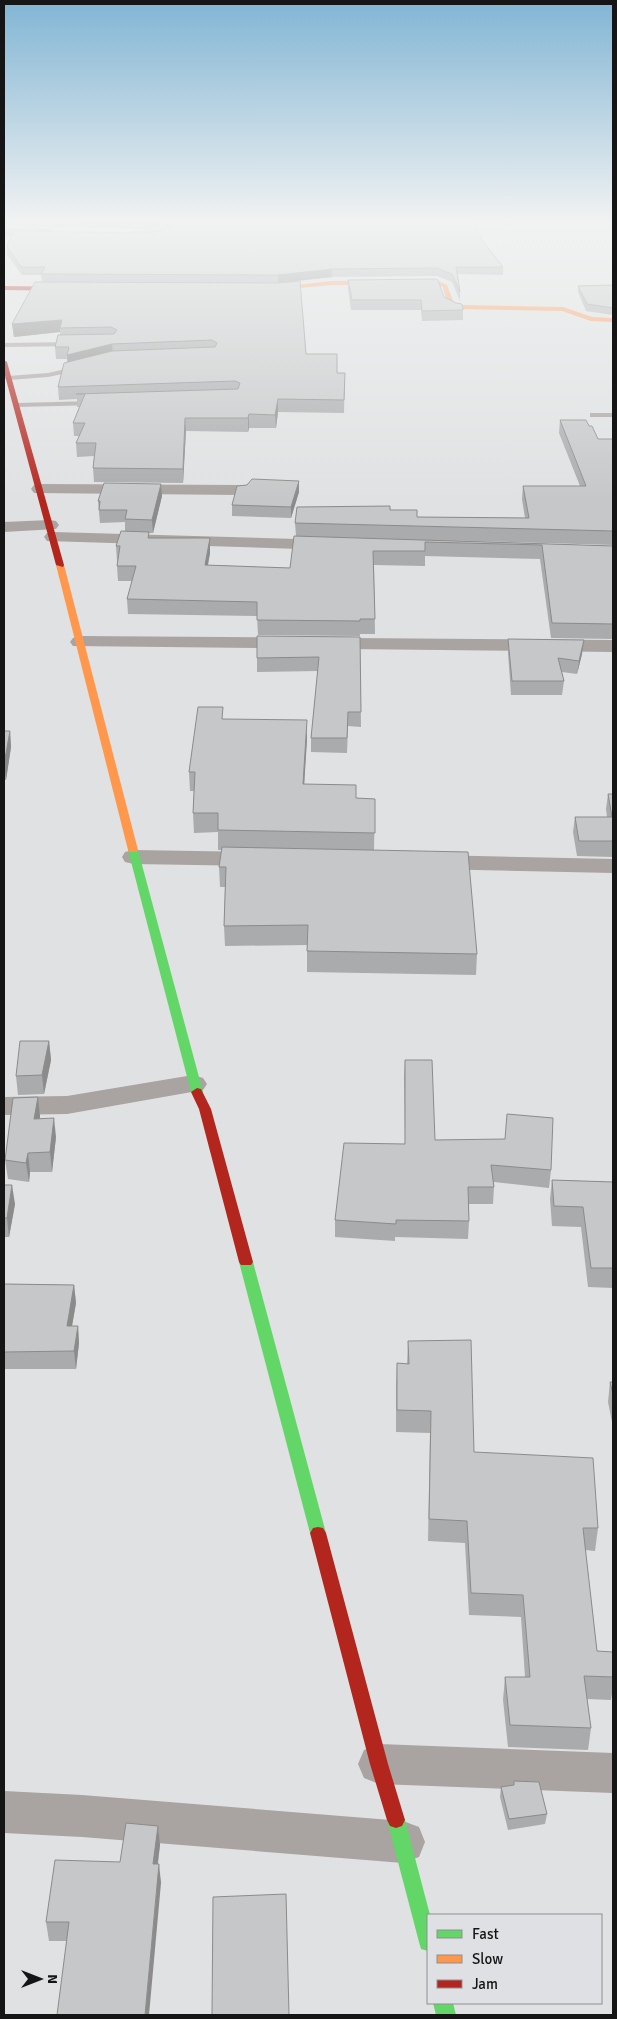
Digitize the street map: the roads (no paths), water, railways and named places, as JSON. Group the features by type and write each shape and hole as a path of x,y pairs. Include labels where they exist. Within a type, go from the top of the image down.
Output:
{"main road":[{"path":"573,312 590,318 613,320"},
{"path":"4,362 51,531 193,1084 205,1109 379,1764 404,1842 427,1938"}],"street":[{"path":"40,489 241,490"},
{"path":"4,527 351,546"},
{"path":"80,642 613,646"},
{"path":"134,857 284,860"},
{"path":"414,862 613,866"},
{"path":"4,1106 68,1105 193,1084"},
{"path":"379,1764 613,1773"},
{"path":"4,1812 82,1816 404,1842"}],"lane":[{"path":"4,345 82,344"},
{"path":"8,378 59,374 85,366"},
{"path":"17,406 106,402"},
{"path":"593,415 613,415"}]}
